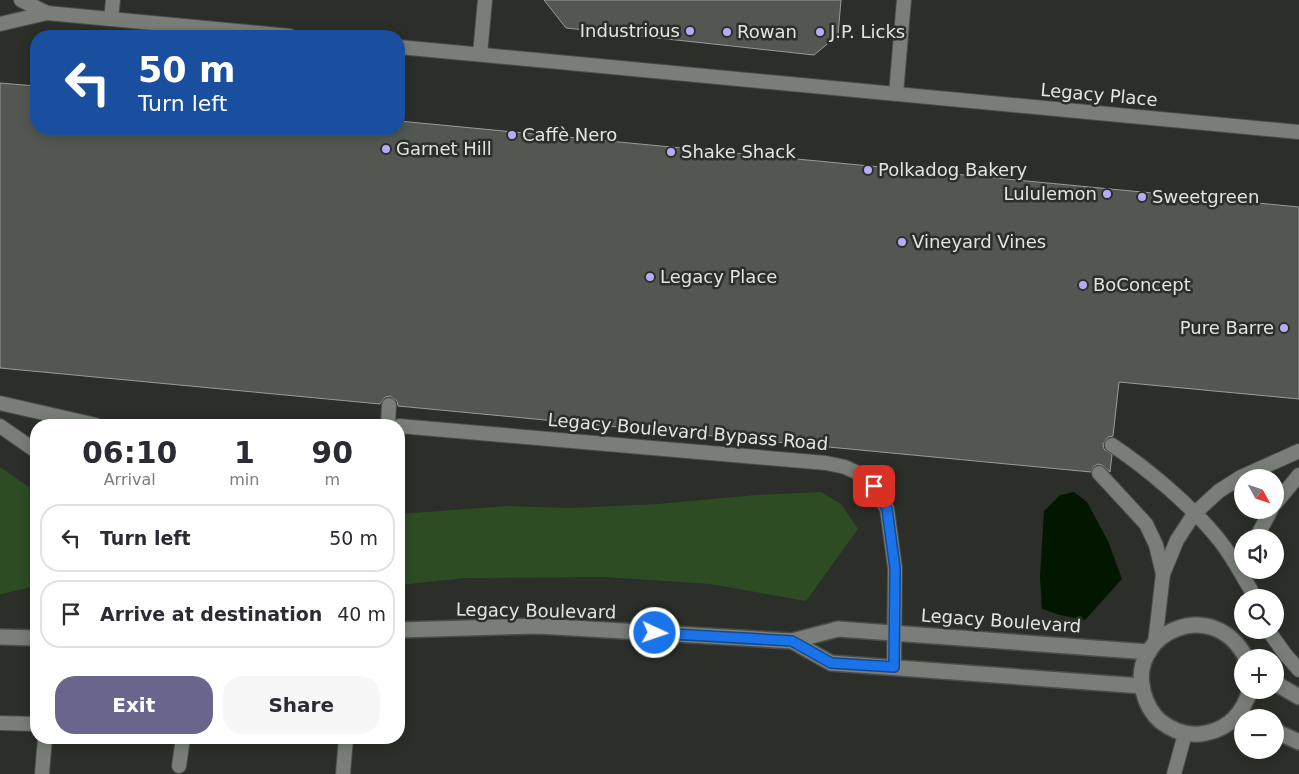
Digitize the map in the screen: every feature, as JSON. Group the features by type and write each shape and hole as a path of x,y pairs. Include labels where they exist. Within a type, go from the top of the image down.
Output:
{"street":[{"path":"1234,721 1214,731 1200,734 1185,734 1169,728 1156,717 1146,702 1142,686 1143,668 1152,647 1172,630 1183,626 1197,624 1216,628 1227,634 1240,649"},
{"name":"Legacy Boulevard","path":"405,630 538,626 792,641 838,629 1152,647"},
{"path":"0,637 30,638"},
{"name":"Legacy Boulevard","path":"792,641 831,663 1142,686"},
{"path":"1284,688 1299,697"},
{"path":"1284,735 1299,742"}],"lane":[{"path":"21,0 47,13"},
{"path":"111,19 113,0"},
{"path":"480,54 485,0"},
{"path":"896,94 904,0"},
{"path":"0,24 47,13 227,30"},
{"name":"Legacy Place","path":"405,48 1299,132"},
{"path":"0,403 70,419"},
{"path":"388,419 389,405"},
{"path":"0,426 30,447"},
{"name":"Legacy Boulevard Bypass Road","path":"405,427 826,462 845,467 860,474 874,486 887,509 895,568 894,667"},
{"path":"1112,446 1139,464 1194,514 1220,541 1249,589"},
{"path":"1152,647 1163,574 1177,540 1194,514 1219,491 1241,477 1299,451"},
{"path":"1099,473 1146,524 1156,545 1163,574"},
{"path":"1284,493 1299,475"},
{"path":"1274,639 1299,670"},
{"path":"0,723 30,724"},
{"path":"1174,774 1185,734"},
{"path":"42,774 44,744"},
{"path":"179,766 182,744"},
{"path":"343,774 346,744"}],"green space":[{"path":"0,467 30,488 30,587 0,594"},
{"path":"821,492 841,504 858,529 806,601 710,584 604,577 465,578 405,584 405,514 507,506 570,508 658,504 756,495"}],"shaded area":[{"path":"1074,492 1087,502 1108,541 1122,579 1085,620 1042,609 1040,577 1044,511 1060,495"}],"building":[{"path":"544,0 841,0 838,35 814,55 566,28"},
{"path":"0,83 30,86 30,135 405,135 405,122 1299,207 1299,399 1119,382 1113,436 1108,437 1103,444 1104,449 1112,455 1110,472 1098,464 1093,467 1091,472 398,406 397,401 390,396 385,397 380,404 0,368"}],"place":[{"name":"Industrious","path":"690,31"},
{"name":"Rowan","path":"727,32"},
{"name":"J.P. Licks","path":"820,32"},
{"name":"Caffè Nero","path":"512,135"},
{"name":"Garnet Hill","path":"386,149"},
{"name":"Shake Shack","path":"671,152"},
{"name":"Polkadog Bakery","path":"868,170"},
{"name":"Lululemon","path":"1107,194"},
{"name":"Sweetgreen","path":"1142,197"},
{"name":"Vineyard Vines","path":"902,242"},
{"name":"Legacy Place","path":"650,277"},
{"name":"BoConcept","path":"1083,285"},
{"name":"Pure Barre","path":"1284,328"}],"route":[{"path":"655,633 792,641 831,663 894,667 895,568 887,509 874,486"}]}
